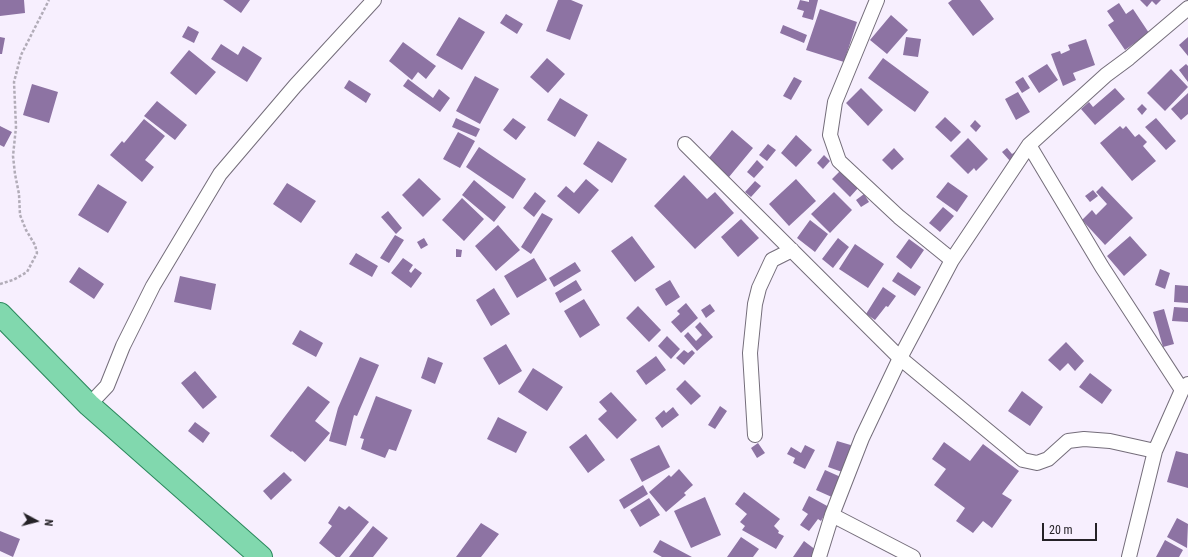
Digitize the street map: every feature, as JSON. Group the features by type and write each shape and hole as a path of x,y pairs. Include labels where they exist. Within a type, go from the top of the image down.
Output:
{"main road":[{"path":"0,314 89,406 261,557"}],"street":[{"path":"89,406 107,386 123,346 153,286 184,231 220,174 300,80 374,0"},
{"path":"877,0 835,102 830,135 840,161 899,217 952,260"},
{"path":"819,557 832,515 862,438 900,358 952,260 1029,145 1106,75 1129,58 1188,8"},
{"path":"684,144 900,358 1023,460 1037,464 1048,459 1068,441 1084,439 1110,441 1156,451"},
{"path":"1029,145 1102,267 1185,387 1156,451 1130,553 1143,557"},
{"path":"755,435 750,353 755,304 759,288 772,260 792,250"},
{"path":"832,515 913,557"}],"path":[{"path":"0,284 13,280 27,272 37,253 20,215 14,156 16,127 14,82 21,55 49,0"}],"building":[{"path":"0,0 24,0 25,13 0,16"},
{"path":"223,0 250,0 241,13"},
{"path":"558,0 571,0 583,5 570,40 546,31"},
{"path":"800,0 809,2 809,0 818,0 813,20 802,17 804,11 797,9"},
{"path":"952,0 980,0 994,19 973,36 948,3"},
{"path":"1140,0 1161,0 1156,5 1152,1 1147,7"},
{"path":"1119,3 1126,14 1133,9 1149,33 1125,50 1108,25 1114,21 1107,11"},
{"path":"820,9 857,22 844,62 806,50"},
{"path":"506,14 523,24 517,34 500,23"},
{"path":"891,15 908,30 887,54 870,40"},
{"path":"459,17 485,32 462,70 436,55"},
{"path":"783,25 807,35 804,43 780,33"},
{"path":"188,26 199,32 194,43 182,37"},
{"path":"0,37 5,38 2,54 0,54"},
{"path":"906,37 921,39 918,57 903,55"},
{"path":"1188,37 1188,56 1179,45"},
{"path":"1086,39 1095,65 1073,73 1076,80 1063,86 1051,54 1060,51 1061,54 1070,50 1068,45"},
{"path":"403,42 436,66 426,79 418,72 412,80 389,61"},
{"path":"221,44 238,55 243,46 262,58 247,82 211,59"},
{"path":"189,50 216,72 196,95 170,73"},
{"path":"547,58 565,74 548,93 530,77"},
{"path":"883,58 929,92 915,112 868,78"},
{"path":"1047,64 1058,80 1039,93 1028,76"},
{"path":"1186,64 1188,66 1188,82 1179,70"},
{"path":"1171,69 1188,87 1165,111 1147,93"},
{"path":"475,76 499,89 480,124 456,111"},
{"path":"794,77 802,81 791,100 783,96"},
{"path":"1023,77 1030,88 1022,93 1015,82"},
{"path":"408,79 433,98 439,89 450,98 440,112 403,86"},
{"path":"349,80 371,94 366,103 344,88"},
{"path":"32,84 58,92 49,123 23,115"},
{"path":"861,88 883,110 868,126 846,103"},
{"path":"1115,88 1125,99 1095,125 1081,109 1089,102 1093,107"},
{"path":"1018,92 1030,112 1016,120 1005,99"},
{"path":"1188,93 1188,114 1181,120 1171,109"},
{"path":"560,98 588,115 575,137 547,120"},
{"path":"157,101 187,125 175,140 144,116"},
{"path":"1142,104 1147,109 1142,115 1137,109"},
{"path":"945,117 961,132 951,142 935,127"},
{"path":"456,118 480,129 476,137 452,127"},
{"path":"513,118 526,127 516,140 503,130"},
{"path":"1156,118 1176,141 1166,150 1145,127"},
{"path":"144,119 165,136 145,160 154,167 142,182 110,155 122,141 124,143"},
{"path":"975,120 981,126 976,132 970,126"},
{"path":"0,126 12,132 4,147 0,145"},
{"path":"1120,126 1123,129 1126,126 1135,137 1139,134 1147,142 1143,146 1156,161 1132,181 1100,143"},
{"path":"732,130 753,148 729,177 708,159"},
{"path":"458,132 475,141 460,168 443,159"},
{"path":"796,135 812,150 796,167 781,153"},
{"path":"968,138 988,159 976,171 974,168 968,174 950,156"},
{"path":"598,141 627,159 612,183 583,164"},
{"path":"768,144 776,150 767,161 759,155"},
{"path":"479,147 526,179 513,199 466,167"},
{"path":"894,148 904,159 892,170 882,160"},
{"path":"1007,148 1012,154 1015,152 1017,155 1010,161 1002,152"},
{"path":"824,155 830,161 823,169 817,163"},
{"path":"757,160 764,167 754,178 747,172"},
{"path":"841,170 859,187 850,197 832,179"},
{"path":"684,175 707,199 715,192 734,213 695,249 654,206"},
{"path":"419,178 441,199 423,217 402,195"},
{"path":"586,179 599,190 579,214 557,196 566,186 574,193"},
{"path":"796,179 816,201 789,226 769,204"},
{"path":"474,180 506,207 494,222 462,195"},
{"path":"755,181 761,186 751,197 745,192"},
{"path":"948,182 968,196 957,212 936,197"},
{"path":"287,183 316,201 301,223 273,204"},
{"path":"98,184 127,202 108,233 78,215"},
{"path":"1102,186 1133,218 1105,245 1082,220 1092,210 1096,215 1107,204 1096,192"},
{"path":"1093,190 1098,196 1090,202 1085,196"},
{"path":"535,192 546,201 534,217 523,208"},
{"path":"834,192 852,210 830,233 811,214"},
{"path":"864,194 869,202 861,207 856,200"},
{"path":"462,198 484,219 464,241 442,220"},
{"path":"943,207 954,216 940,232 929,223"},
{"path":"388,211 402,228 396,234 381,217"},
{"path":"542,213 553,219 531,254 521,247"},
{"path":"741,219 759,238 738,257 721,237"},
{"path":"810,220 828,234 815,252 797,238"},
{"path":"498,225 520,250 496,271 475,246"},
{"path":"395,235 404,240 389,263 380,258"},
{"path":"632,236 655,267 635,282 611,251"},
{"path":"1130,236 1147,255 1124,276 1107,256"},
{"path":"424,238 428,245 421,249 417,242"},
{"path":"838,238 849,247 833,268 822,259"},
{"path":"909,239 924,250 911,269 896,257"},
{"path":"855,244 884,264 868,288 839,269"},
{"path":"456,249 462,250 461,257 456,257"},
{"path":"356,253 378,266 372,277 349,264"},
{"path":"403,258 413,265 409,271 411,273 415,268 422,273 411,288 391,273"},
{"path":"534,258 547,280 517,298 504,276"},
{"path":"575,262 581,271 554,287 549,278"},
{"path":"79,267 104,284 94,299 69,282"},
{"path":"1160,269 1170,273 1165,289 1155,285"},
{"path":"898,272 921,287 915,296 892,281"},
{"path":"180,276 216,284 211,310 174,302"},
{"path":"576,280 582,290 560,303 555,293"},
{"path":"670,280 680,297 666,306 655,289"},
{"path":"1175,285 1188,286 1188,303 1174,302"},
{"path":"883,287 896,296 888,307 886,306 875,320 866,314"},
{"path":"494,288 510,314 491,326 476,300"},
{"path":"584,299 600,325 580,338 564,311"},
{"path":"686,303 698,318 681,333 671,322 680,314 677,311"},
{"path":"710,304 715,311 706,318 701,310"},
{"path":"638,306 661,330 649,342 626,318"},
{"path":"1174,307 1188,308 1188,322 1172,321"},
{"path":"1164,309 1174,344 1163,347 1153,312"},
{"path":"700,322 713,337 697,351 684,336 688,332 696,341 702,335 695,327"},
{"path":"300,330 323,343 316,357 292,344"},
{"path":"667,336 680,349 671,359 658,346"},
{"path":"1066,342 1084,361 1075,371 1068,363 1060,371 1048,360"},
{"path":"506,344 522,371 499,385 483,358"},
{"path":"684,350 688,353 692,350 695,353 684,365 676,358"},
{"path":"656,356 666,370 646,385 636,371"},
{"path":"360,357 379,365 357,416 354,415 346,446 329,441 338,408"},
{"path":"428,357 443,363 435,384 421,378"},
{"path":"533,368 563,387 547,411 518,392"},
{"path":"195,371 217,397 203,409 181,383"},
{"path":"1090,373 1112,390 1102,404 1079,387"},
{"path":"685,380 701,396 691,405 676,389"},
{"path":"308,386 330,402 315,421 330,433 305,462 270,436"},
{"path":"1022,391 1043,407 1030,426 1008,411"},
{"path":"611,392 637,420 617,439 598,419 607,411 599,402"},
{"path":"376,396 412,410 396,451 389,449 385,458 361,449 364,439 360,438"},
{"path":"720,406 727,411 715,429 708,425"},
{"path":"673,407 679,415 662,428 655,418 664,410 666,413"},
{"path":"498,417 527,432 516,453 487,439"},
{"path":"195,422 210,433 203,443 188,431"},
{"path":"586,434 605,460 588,473 569,447"},
{"path":"837,441 854,446 845,473 828,467"},
{"path":"944,442 970,461 983,444 1019,471 1002,494 1012,500 992,528 983,521 973,533 956,521 965,508 934,485 946,469 932,459"},
{"path":"758,443 765,453 757,458 751,448"},
{"path":"659,445 670,467 642,482 630,459"},
{"path":"805,445 815,450 805,469 793,463 795,458 787,454 791,447 801,453"},
{"path":"1176,451 1188,454 1188,488 1167,482"},
{"path":"679,469 693,485 684,493 686,495 666,512 649,492 669,475 671,477"},
{"path":"825,470 843,478 834,498 816,490"},
{"path":"284,472 292,480 271,500 263,491"},
{"path":"643,485 648,494 624,509 619,500"},
{"path":"744,492 780,519 774,526 779,531 778,533 784,536 776,549 742,530 745,526 740,522 747,514 735,504"},
{"path":"809,496 829,507 821,521 818,519 809,531 800,525 808,514 802,510"},
{"path":"705,497 721,535 691,548 674,511"},
{"path":"649,498 660,515 640,527 630,510"},
{"path":"339,506 345,510 349,506 369,522 340,557 336,557 319,543 332,526 328,523"},
{"path":"1177,518 1188,524 1187,548 1167,537"},
{"path":"481,523 499,534 481,557 456,557"},
{"path":"373,526 388,538 373,557 349,557"},
{"path":"0,531 20,539 13,557 0,551"},
{"path":"741,537 759,549 753,557 727,557"},
{"path":"660,540 692,557 662,557 653,552"},
{"path":"1165,540 1183,550 1179,557 1156,557"},
{"path":"804,541 816,550 811,557 793,557"}]}
